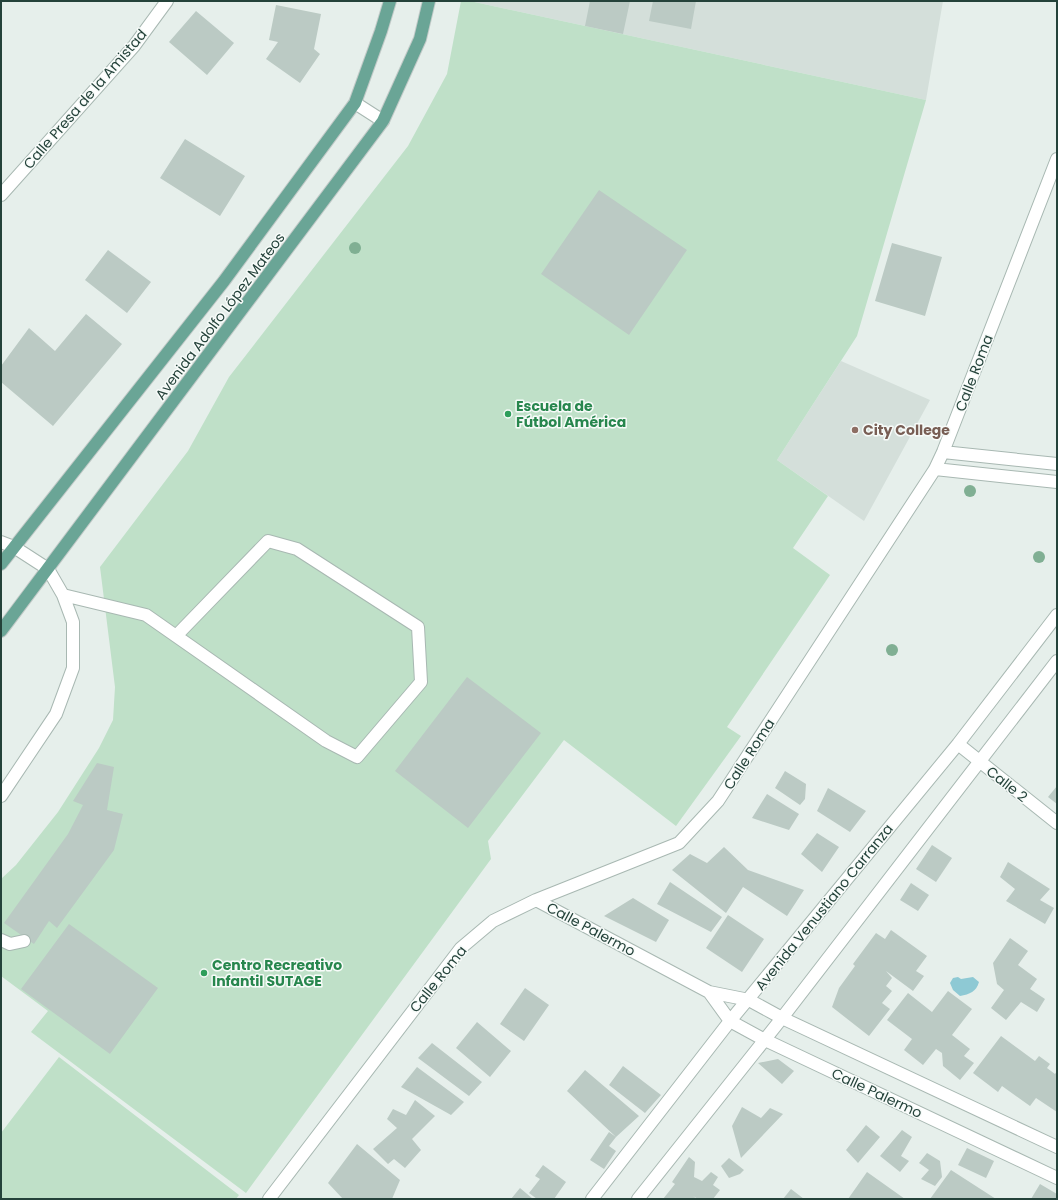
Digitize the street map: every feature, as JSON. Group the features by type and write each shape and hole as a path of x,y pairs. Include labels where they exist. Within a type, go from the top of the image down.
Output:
{"main road":[{"name":"Avenida Adolfo López Mateos","path":"1,564 224,281 355,103 381,31 390,1"},
{"name":"Avenida Adolfo López Mateos","path":"1,631 383,121 420,39 429,1"}],"street":[{"name":"Calle Presa de la Amistad","path":"1,195 134,46 167,1"},
{"path":"355,103 383,121"},
{"name":"Calle Roma","path":"269,1199 461,948 493,921 536,900 679,843 718,800 935,469 943,452 1057,159"},
{"path":"943,452 1057,464"},
{"path":"935,469 1057,482"},
{"path":"63,595 146,615 176,636 326,741 357,757 421,682 418,626 297,549 268,541 176,636"},
{"path":"1,542 14,547 48,569 63,595 73,622 73,668 56,714 1,796"},
{"name":"Avenida Venustiano Carranza","path":"592,1199 730,1021 958,744 1057,615"},
{"path":"638,1199 782,1018 1057,661"},
{"name":"Calle 2","path":"958,744 1057,823"},
{"name":"Calle Palermo","path":"536,900 709,992 748,1000 782,1018 1057,1147"},
{"path":"1,940 10,944 24,941"},
{"name":"Calle Palermo","path":"709,992 730,1021 764,1039 1057,1178"}],"shaded area":[{"path":"470,1 943,1 926,100"},
{"name":"City College","path":"841,361 930,400 864,521 777,460"}],"green space":[{"name":"Escuela de Fútbol América","path":"461,1 470,1 926,100 857,336 777,460 828,496 793,548 830,575 727,727 741,736 676,826 564,740 488,841 491,859 246,1193 31,1032 48,1011 1,976 1,879 16,865 58,812 99,748 113,720 115,687 100,567 188,451 229,377 408,146 447,74"},
{"path":"59,1057 239,1195 236,1199 1,1199 1,1133"}],"water":[{"path":"958,977 961,979 973,977 979,982 972,992 960,996 953,990 950,983 953,978"}],"building":[{"path":"590,1 630,1 623,34 585,26"},
{"path":"653,1 696,1 691,29 649,21"},
{"path":"276,5 321,14 314,49 320,54 300,83 266,59 278,42 269,40"},
{"path":"196,11 234,43 207,75 169,42"},
{"path":"185,139 245,176 220,216 160,178"},
{"path":"599,190 687,250 629,335 541,274"},
{"path":"892,243 942,257 925,316 875,301"},
{"path":"108,250 151,282 127,313 85,280"},
{"path":"86,314 122,344 53,426 1,382 1,366 29,328 55,351"},
{"path":"467,677 541,733 468,828 395,771"},
{"path":"97,763 114,767 107,810 123,814 114,850 57,928 49,921 34,944 4,923 68,834 83,805 73,801"},
{"path":"785,771 806,784 805,799 800,805 775,788"},
{"path":"1057,786 1057,804 1048,797"},
{"path":"828,788 866,811 850,832 817,811"},
{"path":"767,794 799,814 789,830 752,818"},
{"path":"817,833 839,847 822,872 801,854"},
{"path":"932,845 952,858 936,882 916,869"},
{"path":"724,847 748,870 804,890 787,916 743,887 726,913 672,870 690,854 707,863"},
{"path":"1008,862 1050,889 1040,900 1054,908 1045,924 1006,901 1015,889 1000,877"},
{"path":"670,882 722,917 711,932 657,904"},
{"path":"911,883 929,895 918,911 900,900"},
{"path":"633,898 669,920 656,942 604,916"},
{"path":"728,915 764,939 742,972 706,948"},
{"path":"69,924 158,988 110,1054 21,989"},
{"path":"891,930 927,956 916,971 924,976 913,991 886,971 892,978 886,986 892,991 882,1003 890,1009 869,1036 832,1007 839,988 855,966 853,964 876,933 885,939"},
{"path":"1010,938 1028,951 1018,965 1037,979 1030,989 1045,999 1037,1012 1021,1002 1006,1020 991,1008 1004,990 997,984 993,963"},
{"path":"525,988 549,1005 524,1041 500,1024"},
{"path":"948,991 972,1009 952,1035 970,1049 964,1056 974,1063 960,1080 943,1066 942,1053 936,1049 923,1065 904,1050 912,1039 887,1020 908,993 932,1012"},
{"path":"477,1022 511,1051 490,1077 456,1048"},
{"path":"1001,1036 1035,1061 1039,1056 1050,1064 1047,1068 1055,1074 1057,1071 1057,1112 1036,1098 1030,1106 1002,1086 998,1092 973,1073"},
{"path":"432,1043 482,1082 469,1096 418,1058"},
{"path":"778,1059 794,1071 782,1084 758,1063"},
{"path":"623,1066 661,1095 645,1113 609,1085"},
{"path":"417,1067 464,1102 451,1115 401,1087"},
{"path":"585,1070 639,1116 616,1137 567,1091"},
{"path":"415,1100 435,1116 412,1139 421,1150 405,1168 394,1159 388,1164 373,1149 397,1128 387,1119 393,1109 406,1115"},
{"path":"742,1107 761,1118 770,1108 783,1114 741,1158 732,1126"},
{"path":"866,1125 880,1137 858,1163 846,1150"},
{"path":"902,1130 912,1137 901,1156 909,1161 900,1172 880,1156"},
{"path":"609,1132 616,1137 609,1146 616,1151 604,1169 590,1160"},
{"path":"357,1144 400,1180 392,1199 343,1199 328,1183"},
{"path":"967,1148 994,1161 986,1178 958,1165"},
{"path":"927,1153 940,1161 942,1177 935,1186 921,1179 929,1170 919,1163"},
{"path":"689,1157 695,1162 694,1177 702,1181 711,1172 718,1177 713,1185 720,1190 713,1199 698,1199 693,1196 697,1199 663,1199 675,1184 672,1182"},
{"path":"729,1158 744,1170 740,1174 729,1178 721,1166"},
{"path":"543,1165 566,1182 554,1199 537,1199 529,1193 540,1179 535,1176"},
{"path":"951,1170 996,1199 930,1199"},
{"path":"867,1172 905,1199 848,1199"},
{"path":"1040,1184 1057,1194 1057,1199 1031,1199"},
{"path":"520,1188 533,1199 511,1199"},
{"path":"791,1189 804,1199 783,1199"}],"place":[{"name":"Escuela de Fútbol América","path":"508,414"},
{"name":"City College","path":"855,430"},
{"name":"Centro Recreativo Infantil SUTAGE","path":"204,973"}]}
